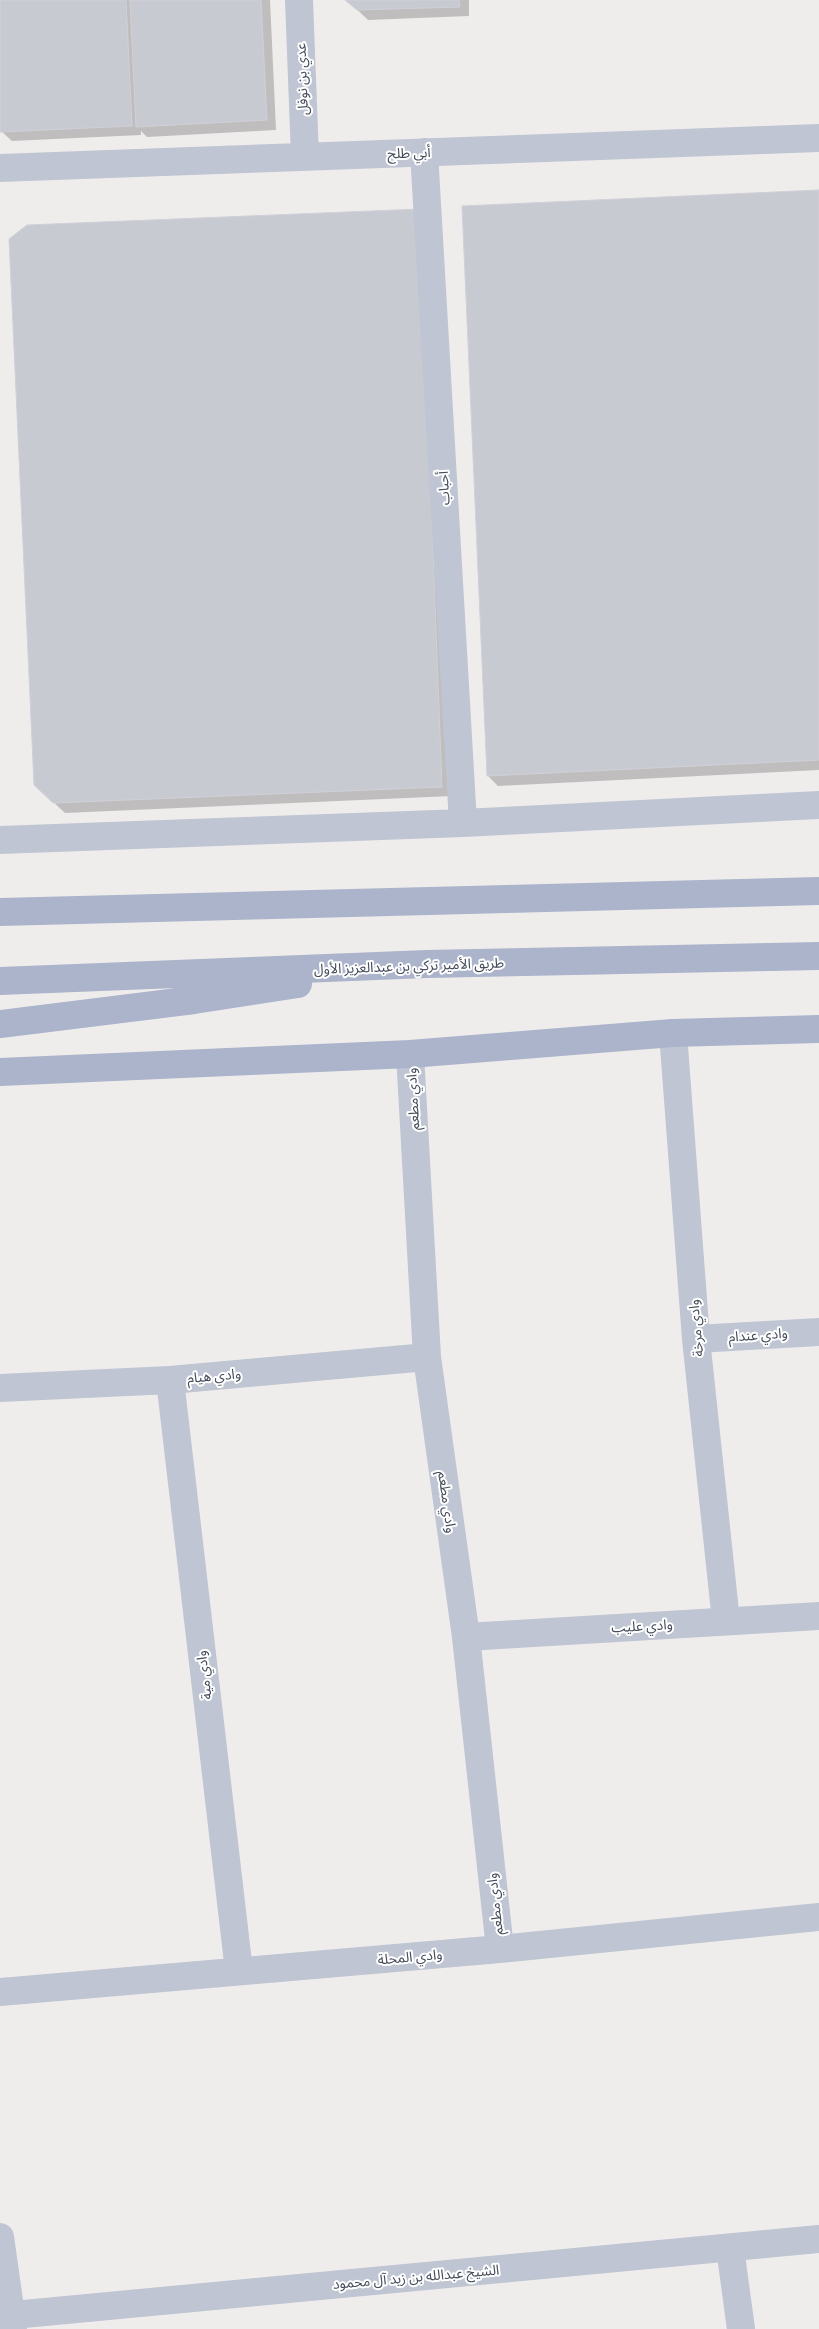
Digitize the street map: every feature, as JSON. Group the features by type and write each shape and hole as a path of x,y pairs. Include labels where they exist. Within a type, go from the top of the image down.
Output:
{"main road":[{"path":"0,910 819,891"},
{"name":"طريق الأمير تركي بن عبدالعزيز الأول","path":"0,981 427,964 819,956"},
{"path":"0,1024 194,1000 427,964"},
{"path":"0,1072 410,1054 673,1033 819,1029"}],"street":[{"name":"عدي بن نوفل","path":"299,0 305,157"},
{"name":"أبي طلح","path":"0,168 819,138"},
{"name":"أحباب","path":"424,152 463,823"},
{"path":"0,840 463,823 819,805"},
{"name":"وادي مرخة","path":"673,1033 696,1339 726,1621"},
{"name":"وادي مطعم","path":"410,1054 427,1358 466,1637 500,1949"},
{"name":"وادي عندام","path":"696,1339 819,1332"},
{"name":"وادي هيام","path":"0,1388 170,1380 427,1358"},
{"name":"وادي مية","path":"170,1380 239,1971"},
{"name":"وادي عليب","path":"466,1637 819,1616"},
{"name":"وادي المحلة","path":"0,1992 500,1949 819,1917"},
{"path":"0,2237 13,2322"},
{"name":"الشيخ عبدالله بن زيد آل محمود","path":"13,2322 819,2239"},
{"path":"730,2248 741,2329"}],"building":[{"path":"0,0 126,0 132,126 0,132"},
{"path":"130,0 261,0 267,120 136,127"},
{"path":"345,0 459,0 460,7 357,10"},
{"path":"819,190 819,760 487,776 462,206"},
{"path":"420,209 442,787 53,803 34,785 9,239 27,225"}]}
